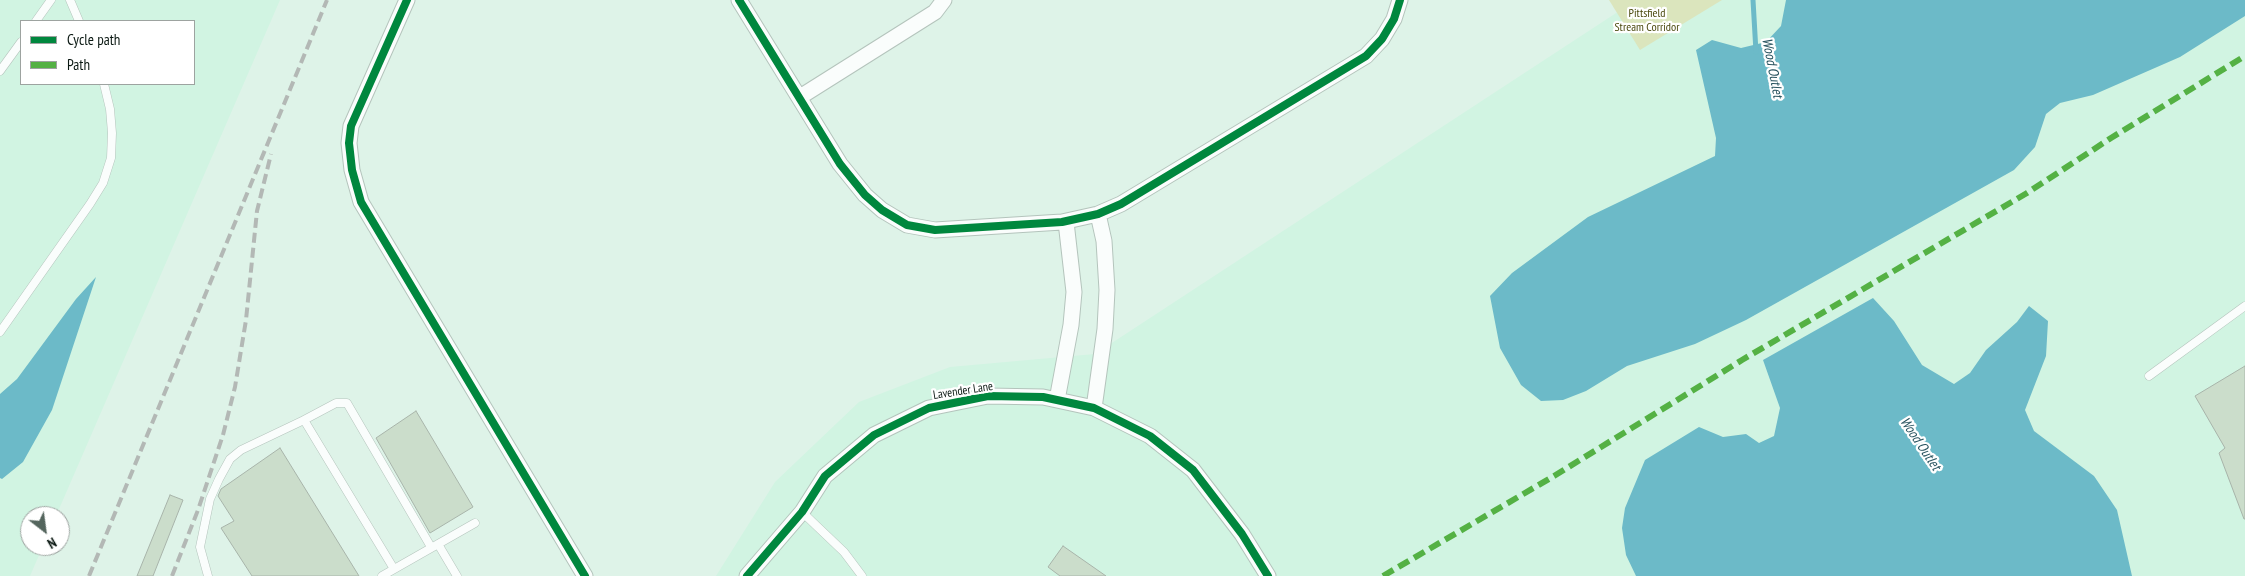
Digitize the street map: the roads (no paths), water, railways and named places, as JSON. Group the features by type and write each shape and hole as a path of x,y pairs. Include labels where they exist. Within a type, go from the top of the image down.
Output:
{"street":[{"path":"407,0 351,126 349,144 352,170 361,202 585,576"},
{"path":"739,0 840,164 865,195 882,210 906,225 935,230 1066,222 1098,214 1121,204 1366,56 1382,39 1394,19 1400,0"},
{"path":"800,97 935,12 944,0"},
{"path":"1094,408 1107,290 1104,240 1098,214"},
{"path":"1057,400 1071,325 1074,292 1066,222"},
{"name":"Lavender Lane","path":"747,576 802,512 825,476 874,434 929,408 988,396 1043,397 1094,408 1150,436 1193,470 1242,534 1268,576"}],"lane":[{"path":"37,20 51,0"},
{"path":"70,0 79,20"},
{"path":"0,71 20,43"},
{"path":"0,332 3,322 90,204 103,183 111,158 112,133 110,109 104,85"},
{"path":"2149,376 2245,306"},
{"path":"208,576 200,547 210,500 218,479 230,459 241,450 336,403 347,403 434,546 457,576"},
{"path":"304,420 394,569"},
{"path":"802,512 844,552 862,576"},
{"path":"382,576 475,523"}],"water":[{"path":"1786,0 2245,0 2245,16 2180,57 2093,95 2060,103 2046,114 2035,147 2014,170 1746,320 1695,344 1627,366 1586,391 1563,400 1541,401 1521,385 1500,348 1490,296 1512,273 1588,217 1715,156 1716,138 1696,50 1712,40 1741,48 1766,42 1781,26"},
{"path":"96,277 52,410 23,462 2,479 0,478 0,394 17,379 76,299"},
{"path":"1873,298 1894,321 1922,365 1954,384 1970,373 1986,350 2017,322 2029,306 2048,321 2046,356 2025,410 2034,431 2094,476 2117,510 2132,576 1636,576 1626,555 1622,528 1625,508 1645,460 1699,427 1723,437 1746,434 1759,443 1774,436 1780,408 1763,360"}],"waterway":[{"name":"Wood Outlet","path":"1753,0 1756,52"}],"railway":[{"path":"89,576 327,0"},
{"path":"172,576 198,510 223,435 235,387 246,320 257,211 271,154"}],"park label":[{"name":"Pittsfield Stream Corridor","path":"1647,21"}]}
